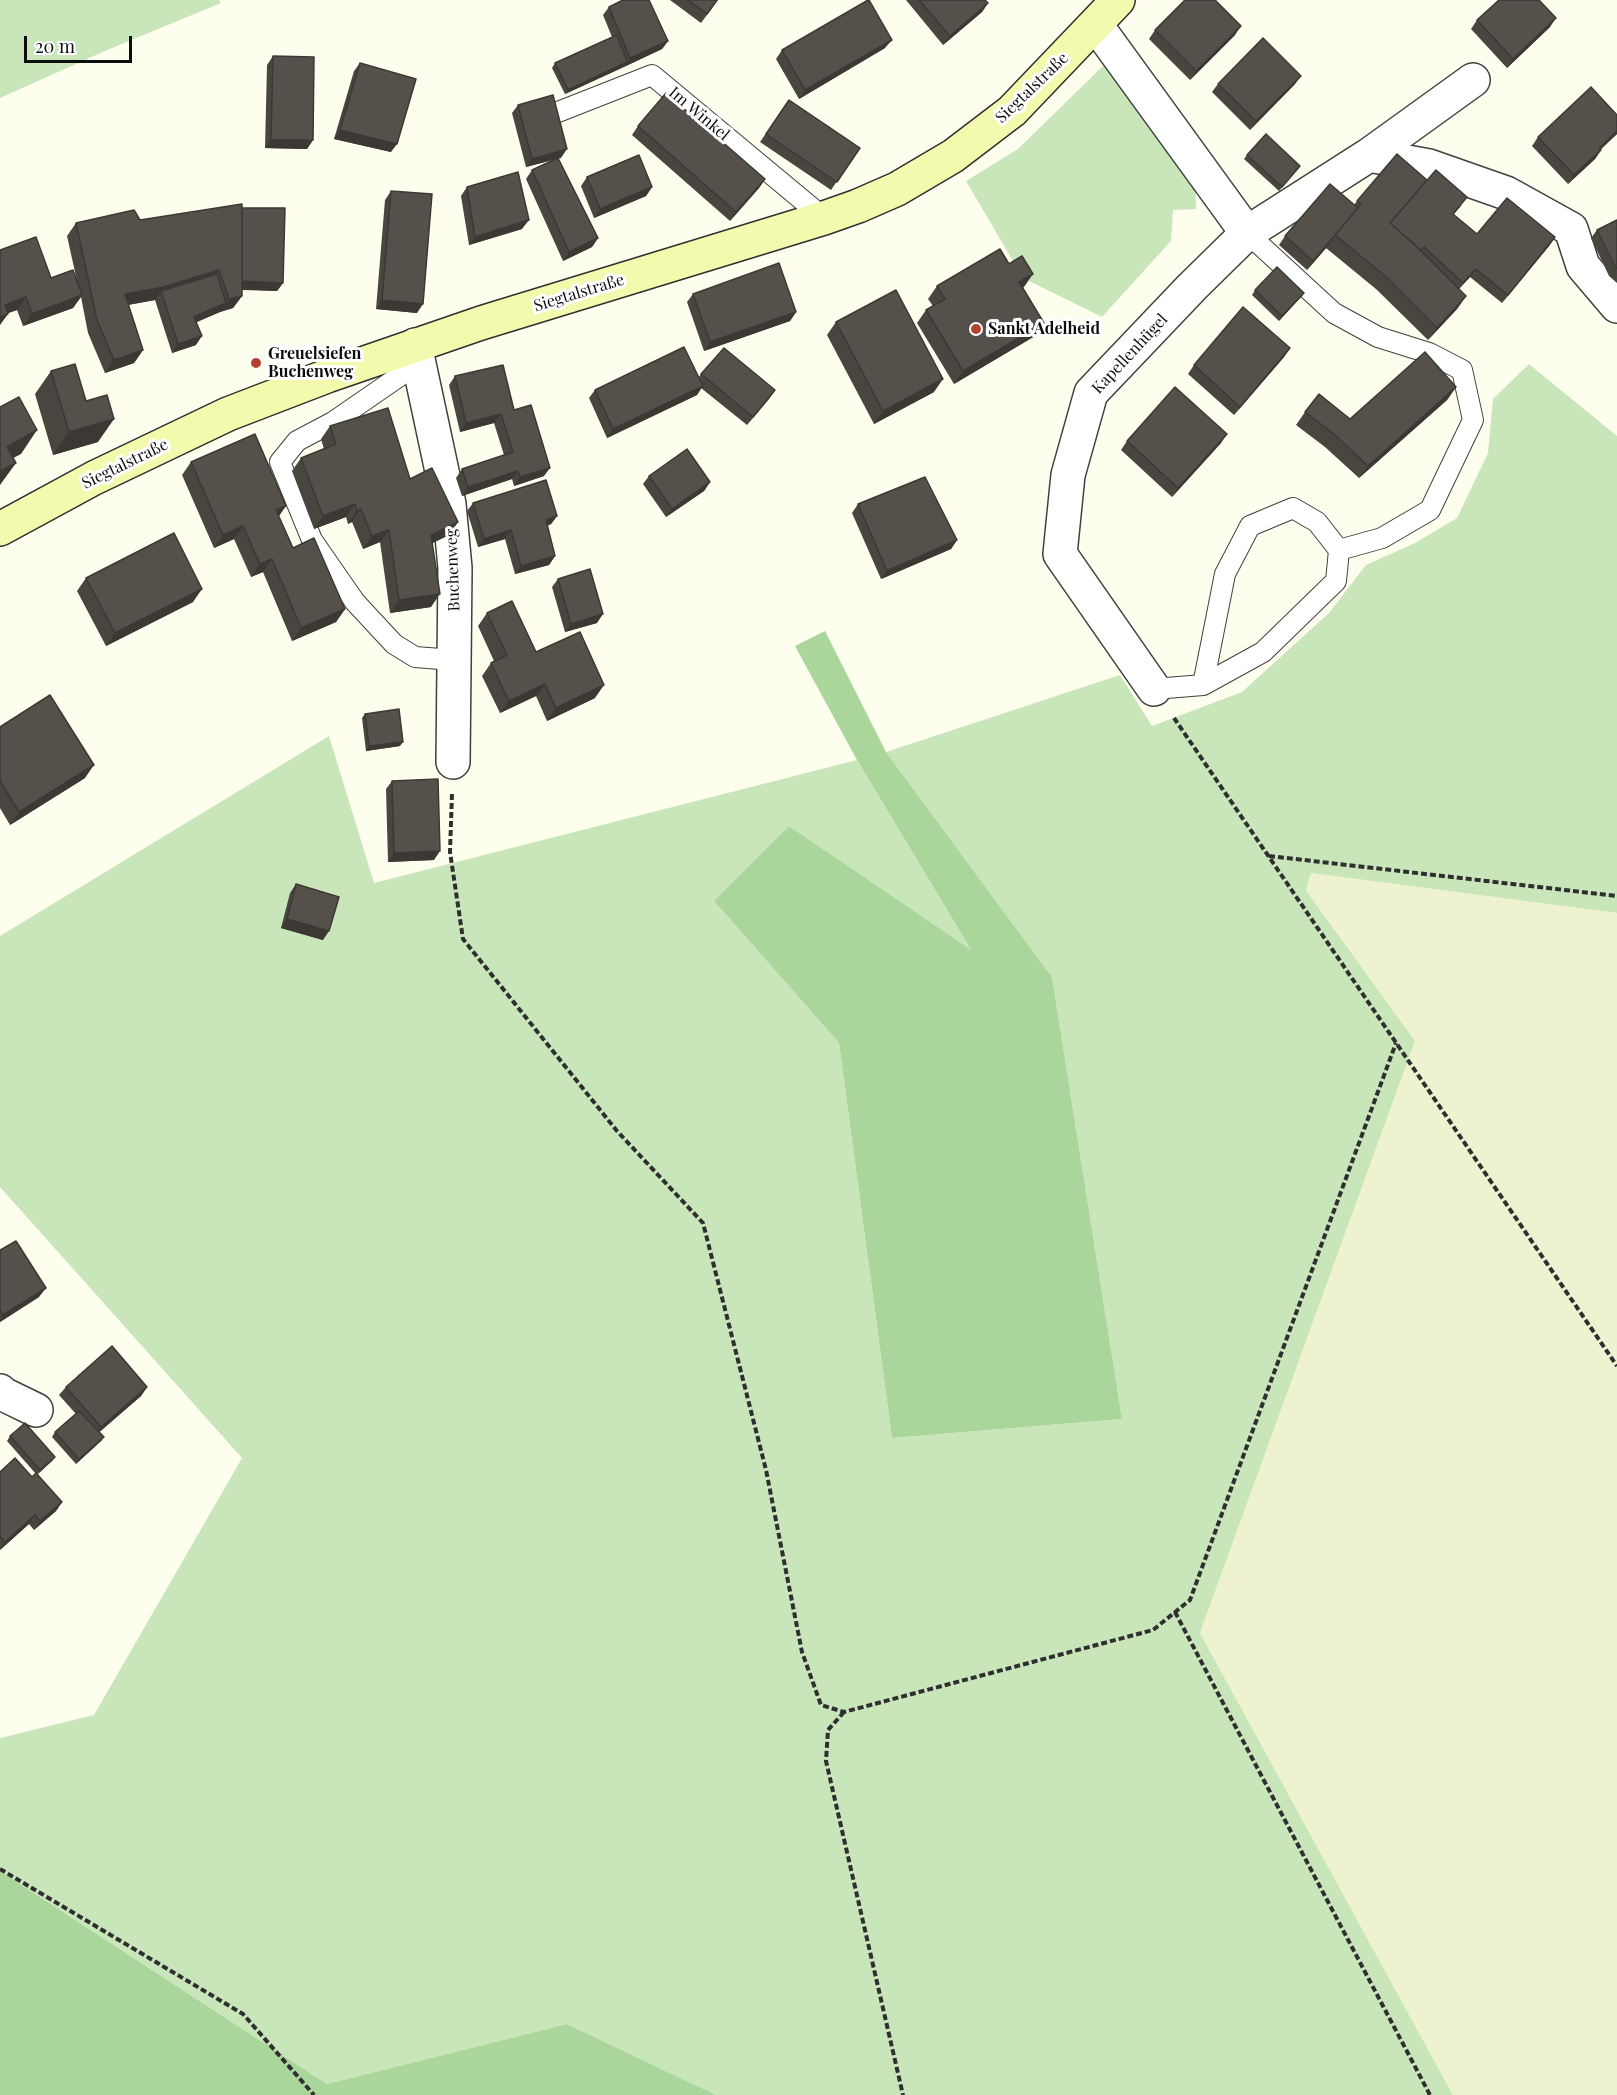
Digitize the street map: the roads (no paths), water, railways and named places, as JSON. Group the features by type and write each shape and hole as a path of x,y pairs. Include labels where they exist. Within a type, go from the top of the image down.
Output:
{"main road":[{"name":"Siegtalstraße","path":"0,530 94,478 228,414 327,376 417,354 481,323 824,218 897,189 953,156 1012,111 1118,0"}],"street":[{"path":"1096,25 1247,233"},
{"name":"Kapellenhügel","path":"1154,688 1060,554 1068,475 1091,393 1247,233 1369,154 1473,80"},
{"path":"1369,154 1429,166 1506,193 1571,230 1583,266 1617,306"},
{"name":"Buchenweg","path":"417,354 449,504 455,567 453,762"},
{"path":"0,1391 36,1410"}],"lane":[{"name":"Im Winkel","path":"558,112 652,75 824,218"},
{"path":"1247,233 1334,313 1378,337 1429,353 1462,370 1473,420 1430,510 1382,538 1339,550"},
{"path":"417,354 333,422 297,441 280,462 312,540 355,602 394,644 415,657 454,660"},
{"path":"1154,688 1203,685 1263,652 1336,581 1339,550 1317,522 1293,508 1250,526 1225,574 1203,685"}],"place":[{"name":"Sankt Adelheid","path":"976,329"},
{"name":"Greuelsiefen Buchenweg","path":"256,363"}]}
